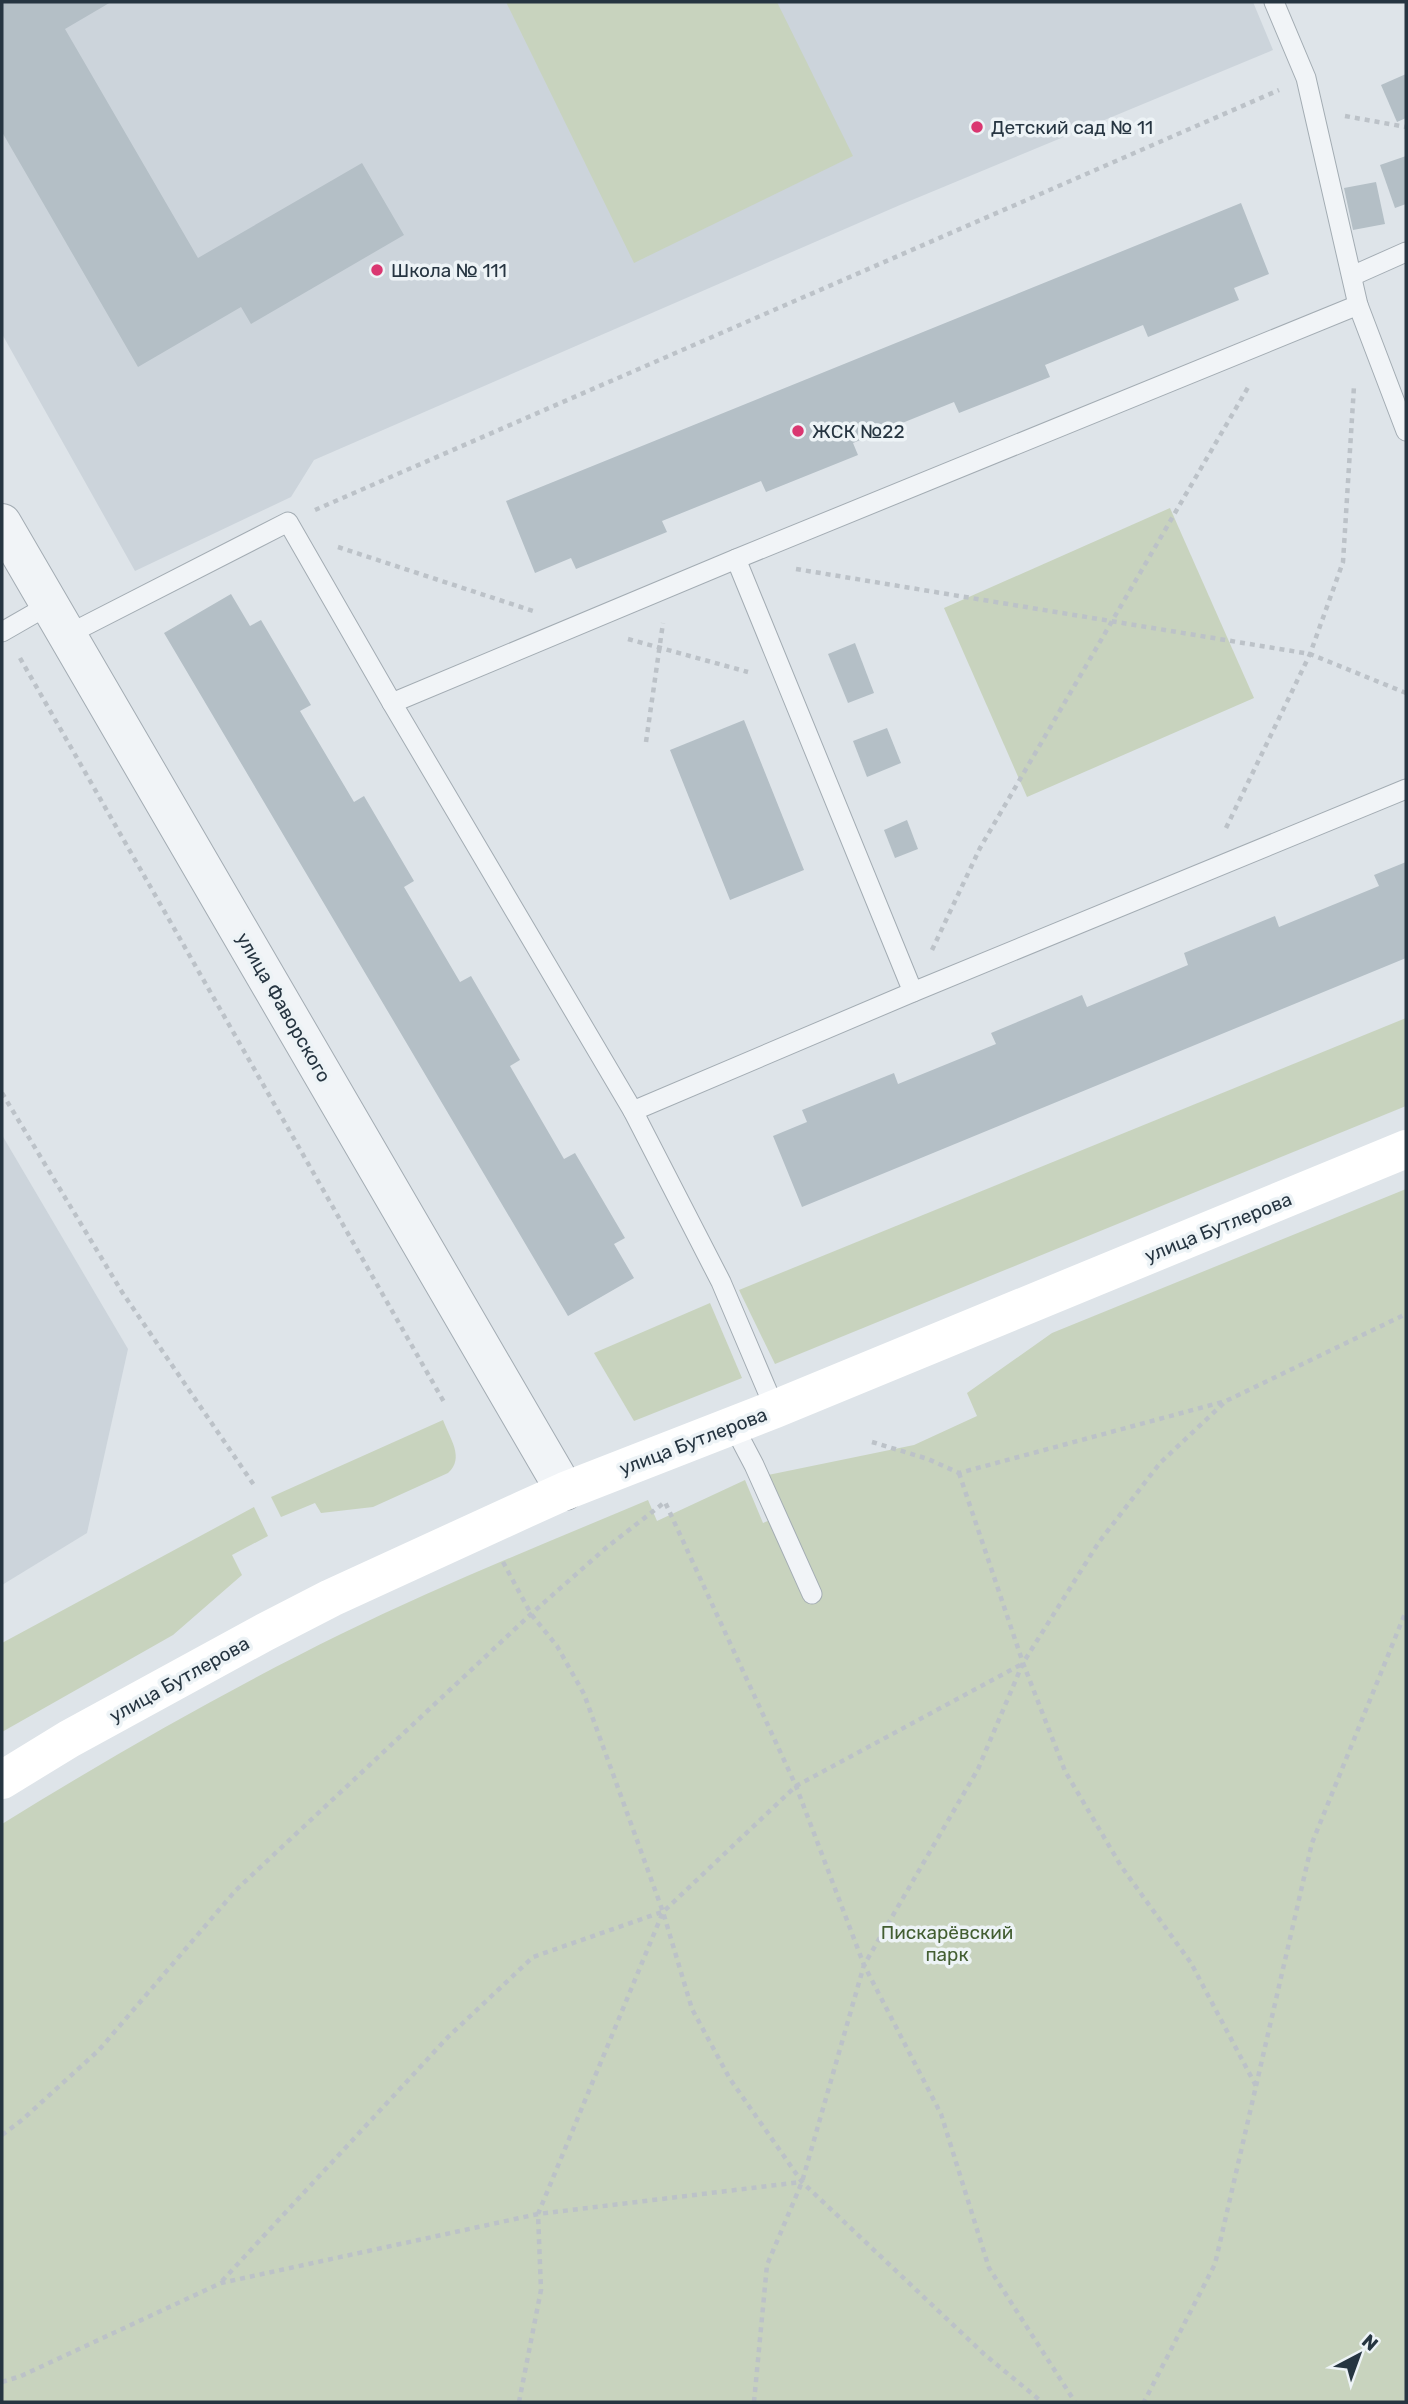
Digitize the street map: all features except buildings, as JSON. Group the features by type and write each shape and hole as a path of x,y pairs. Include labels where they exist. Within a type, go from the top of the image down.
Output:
{"street":[{"name":"улица Фаворского","path":"2,523 565,1491"},
{"name":"улица Бутлерова","path":"2,1780 69,1739 213,1659 331,1598 565,1491 775,1409 1406,1149"}],"lane":[{"path":"1274,2 1306,78 1358,305 1406,431"},
{"path":"1352,276 1406,253"},
{"path":"392,703 668,587 1358,305"},
{"path":"3,631 58,620 288,522 633,1111 720,1282 775,1409"},
{"path":"736,559 913,992"},
{"path":"633,1111 913,992 1406,789"},
{"path":"733,1425 812,1594"}],"path":[{"path":"288,522 1306,78"},
{"path":"1313,111 1406,127"},
{"path":"913,992 980,848 1277,338"},
{"path":"1206,871 1310,654 1343,562 1354,373"},
{"path":"736,559 1310,654 1406,693"},
{"path":"646,742 668,587"},
{"path":"3,631 444,1402"},
{"path":"2,1093 122,1292 256,1488"},
{"path":"872,1442 928,1459 959,1473 1226,1401 1406,1314"},
{"path":"754,2402 767,2265 802,2182 864,1965 978,1769 1023,1663 1099,1542 1160,1463 1226,1401"},
{"path":"959,1473 1023,1663 1065,1771 1121,1866 1191,1963 1256,2086"},
{"path":"2,2135 99,2050 236,1890 531,1614 607,1547 665,1502 796,1786 864,1965 942,2114 989,2268 1075,2402"},
{"path":"502,1562 531,1614 557,1646 584,1694 663,1912 692,2009 730,2079 802,2182 984,2354 1042,2402"},
{"path":"1144,2402 1215,2264 1312,1843 1406,1611"},
{"path":"519,2402 541,2290 538,2214 663,1912 796,1786 1023,1663"},
{"path":"221,2283 448,2038 533,1957 663,1912"},
{"path":"2,2382 21,2376 221,2283 538,2214 802,2182"}],"shaded area":[{"name":"Школа № 111","path":"2,2 1253,2 1273,50 900,205 314,460 291,497 135,571 2,334"},
{"path":"2,1135 128,1349 87,1533 2,1585"}],"green space":[{"path":"506,2 777,2 853,156 634,263"},
{"path":"1170,508 1254,698 1027,797 944,608"},
{"path":"1406,1018 1406,1106 775,1364 739,1290"},
{"name":"Пискарёвский парк","path":"1406,1189 1406,2402 2,2402 2,1824 169,1725 341,1634 417,1598 648,1500 657,1521 745,1480 763,1523 784,1514 768,1475 914,1445 977,1416 967,1393 1052,1333"},
{"path":"710,1303 742,1378 634,1421 594,1353"},
{"path":"443,1420 456,1455 453,1467 448,1473 373,1507 321,1513 315,1503 281,1517 271,1497"},
{"path":"254,1507 268,1536 232,1555 242,1575 173,1635 2,1732 2,1643"}],"place":[{"name":"Детский сад № 11","path":"977,127"},
{"name":"Школа № 111","path":"377,270"},
{"name":"ЖСК №22","path":"798,431"}]}
